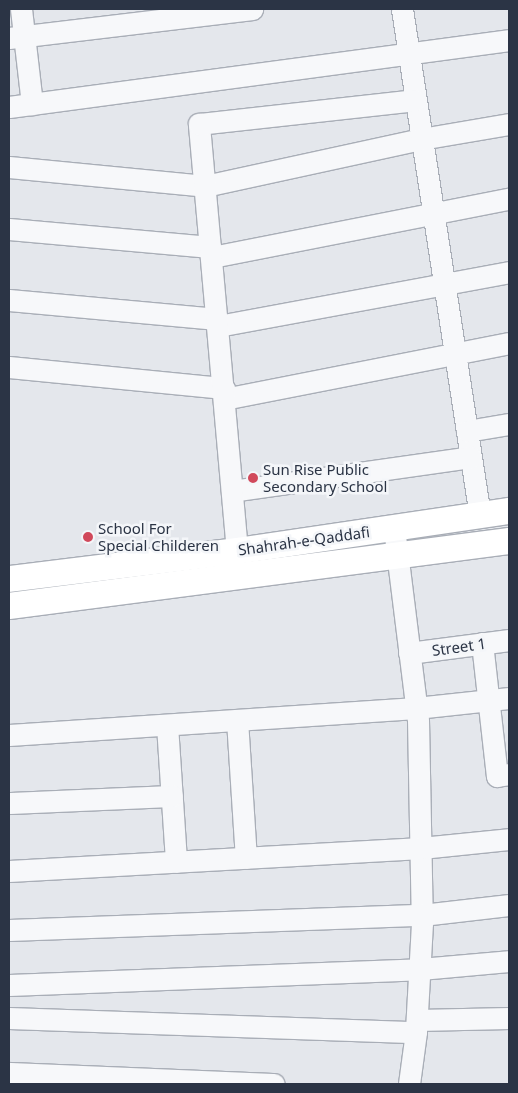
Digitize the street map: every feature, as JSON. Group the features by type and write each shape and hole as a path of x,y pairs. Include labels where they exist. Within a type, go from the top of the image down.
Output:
{"main road":[{"name":"Shahrah-e-Qaddafi","path":"9,579 236,551 509,512"},
{"name":"Shahrah-e-Qaddafi","path":"9,606 397,558 509,541"}],"street":[{"path":"21,9 16,37 32,104"},
{"path":"16,37 252,9"},
{"path":"402,9 420,139 480,516"},
{"path":"9,107 509,40"},
{"path":"236,551 218,323 199,124 415,100"},
{"path":"9,167 205,186 420,139 509,124"},
{"path":"9,229 211,252 432,216 509,199"},
{"path":"9,300 218,323 509,272"},
{"path":"9,367 224,393 509,343"},
{"path":"467,431 509,424"},
{"path":"232,491 471,456"},
{"path":"394,528 416,708 421,848 422,915 420,969 417,1026 409,1084"},
{"name":"Street 1","path":"410,653 509,640"},
{"path":"482,643 499,699 498,776 509,774"},
{"path":"9,735 416,708 499,699"},
{"path":"237,720 246,858"},
{"path":"167,725 176,862"},
{"path":"9,803 172,796"},
{"path":"9,871 421,848 509,839"},
{"path":"9,930 422,915 509,905"},
{"path":"9,985 420,969 509,961"},
{"path":"9,1018 417,1026 509,1018"},
{"path":"9,1073 274,1084"}],"place":[{"name":"Sun Rise Public Secondary School","path":"253,478"},
{"name":"School For Special Childeren","path":"88,537"}]}
